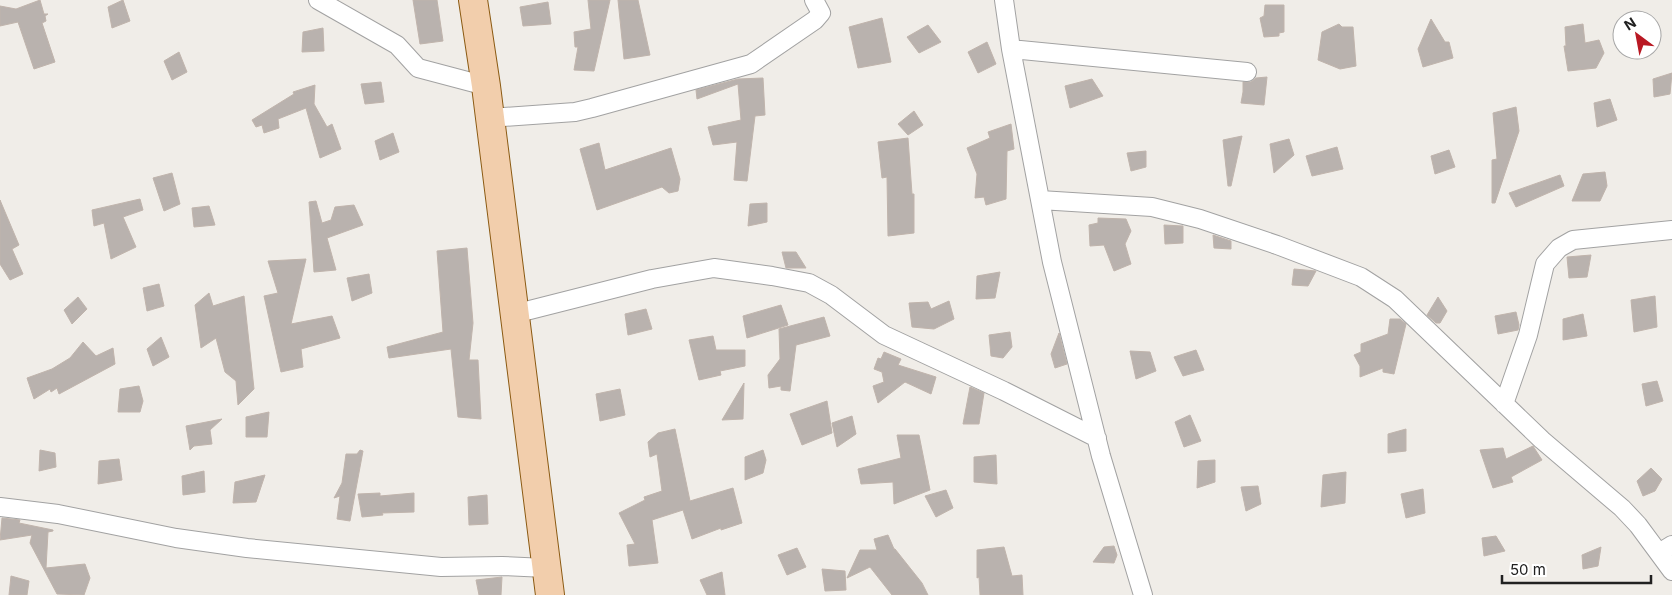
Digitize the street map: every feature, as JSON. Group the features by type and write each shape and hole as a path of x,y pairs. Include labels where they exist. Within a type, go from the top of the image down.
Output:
{"main road":[{"path":"473,0 486,86 550,595"}],"street":[{"path":"318,0 397,45 418,68 486,86"},
{"path":"490,118 575,112 751,64 814,20 821,13 814,0"},
{"path":"1004,0 1011,49 1052,262 1097,438 1144,595"},
{"path":"1011,49 1247,72"},
{"path":"1040,200 1152,207 1200,219 1277,245 1361,277 1395,299 1542,440 1622,508 1638,525 1666,549 1672,571"},
{"path":"1504,404 1528,335 1545,264 1559,248 1573,240 1672,230"},
{"path":"514,314 652,279 714,268 808,283 831,295 884,335 1004,391 1097,438"},
{"path":"0,507 58,514 176,538 247,548 441,567 502,566 546,568"}],"building":[{"path":"40,0 44,14 48,14 45,16 46,21 42,23 55,62 34,69 18,22 0,26 0,6 16,9"},
{"path":"123,0 130,21 112,28 108,7"},
{"path":"413,0 437,0 443,41 420,44"},
{"path":"588,0 610,0 594,71 574,70 578,47 575,47 574,32 591,29"},
{"path":"618,0 638,0 650,55 624,59"},
{"path":"548,2 551,24 523,26 520,7"},
{"path":"1265,5 1284,5 1284,32 1279,33 1279,36 1264,37 1260,18 1264,16"},
{"path":"882,18 891,62 858,68 849,27"},
{"path":"1431,19 1445,42 1449,42 1453,58 1423,67 1418,49"},
{"path":"1339,24 1342,27 1353,27 1356,66 1340,69 1318,60 1322,32"},
{"path":"1583,24 1585,43 1599,40 1604,53 1596,68 1568,71 1564,46 1566,46 1565,27"},
{"path":"928,25 941,42 919,53 907,37"},
{"path":"323,28 324,51 302,52 303,32"},
{"path":"987,42 996,64 978,73 968,52"},
{"path":"179,52 187,72 172,80 164,61"},
{"path":"1672,73 1670,94 1654,97 1653,79"},
{"path":"1267,77 1264,105 1241,103 1243,82 1251,82 1256,78"},
{"path":"763,78 765,115 755,116 747,181 734,180 737,142 713,145 708,127 741,120 738,84 697,99 696,90 738,79"},
{"path":"1092,79 1103,96 1070,108 1065,86"},
{"path":"381,82 384,102 365,104 361,84"},
{"path":"315,85 314,104 327,127 332,124 341,149 320,158 306,108 278,119 279,128 264,133 262,125 256,127 252,120 294,94 293,92"},
{"path":"1610,99 1617,120 1597,127 1594,103"},
{"path":"1516,107 1519,131 1495,203 1492,203 1492,160 1497,159 1493,113"},
{"path":"914,111 923,125 908,135 898,124"},
{"path":"1011,124 1014,149 1007,151 1006,199 986,205 984,197 975,198 977,174 967,148 990,138 988,132"},
{"path":"393,133 399,152 380,160 375,141"},
{"path":"1242,136 1231,186 1228,186 1223,140"},
{"path":"908,138 912,194 914,194 914,233 888,236 887,177 882,178 878,142"},
{"path":"1289,139 1294,155 1274,173 1270,144"},
{"path":"599,143 605,170 671,148 680,179 678,191 669,193 662,187 597,210 580,149"},
{"path":"1337,147 1343,169 1312,176 1306,156"},
{"path":"1449,150 1455,167 1435,174 1431,156"},
{"path":"1146,151 1146,167 1131,171 1127,153"},
{"path":"1605,172 1607,186 1600,201 1572,201 1583,174"},
{"path":"172,173 180,204 164,211 153,178"},
{"path":"1560,175 1564,186 1516,207 1509,193"},
{"path":"140,199 143,210 123,217 136,247 111,259 104,223 94,226 92,210"},
{"path":"0,200 19,245 12,249 23,274 10,280 0,264"},
{"path":"316,201 322,223 331,220 335,207 354,205 363,225 327,238 336,270 314,272 309,202"},
{"path":"767,203 767,222 748,226 750,204"},
{"path":"209,206 215,225 194,227 192,208"},
{"path":"1098,218 1126,219 1131,231 1125,244 1131,264 1114,271 1104,245 1090,246 1089,225 1098,223"},
{"path":"1164,225 1183,226 1183,243 1165,244"},
{"path":"1213,235 1231,241 1231,249 1214,248"},
{"path":"467,248 473,323 469,360 478,360 481,419 458,417 451,349 389,358 387,347 443,332 437,251"},
{"path":"782,252 796,252 806,268 786,268"},
{"path":"1591,255 1587,277 1569,278 1567,257"},
{"path":"306,259 291,324 332,316 340,338 301,349 303,367 281,372 264,296 278,293 268,261"},
{"path":"1294,269 1316,271 1308,286 1292,285"},
{"path":"1000,272 995,298 976,299 977,276"},
{"path":"369,274 372,293 352,301 347,278"},
{"path":"159,284 164,306 147,311 143,288"},
{"path":"209,293 213,306 244,296 254,389 238,405 236,381 225,372 216,338 201,348 195,305"},
{"path":"1655,296 1657,327 1634,332 1631,300"},
{"path":"78,297 87,309 72,324 64,310"},
{"path":"1438,297 1447,311 1440,323 1436,323 1427,315"},
{"path":"949,301 954,319 934,329 912,327 909,303 928,302 931,309"},
{"path":"781,305 788,325 747,338 743,316"},
{"path":"646,309 652,329 628,335 625,314"},
{"path":"1516,312 1519,325 1518,330 1498,334 1495,316"},
{"path":"1583,314 1587,336 1563,340 1563,319"},
{"path":"824,317 830,336 796,345 790,391 781,390 781,386 769,388 768,375 780,359 779,329"},
{"path":"1390,319 1400,319 1406,324 1394,374 1383,372 1383,368 1360,377 1360,366 1354,355 1361,352 1361,344 1388,334"},
{"path":"1010,332 1012,347 1003,358 991,356 989,335"},
{"path":"1059,333 1067,364 1055,368 1051,354"},
{"path":"713,336 716,350 745,350 745,366 720,371 721,375 699,380 689,340"},
{"path":"161,337 169,357 153,366 147,349"},
{"path":"83,342 96,356 113,348 115,364 59,394 57,388 51,392 50,389 34,399 27,378 52,369 70,358"},
{"path":"1196,350 1204,370 1183,376 1174,357"},
{"path":"1130,351 1150,352 1156,371 1136,379"},
{"path":"884,352 901,359 898,365 936,377 931,394 905,382 878,403 873,386 884,382 882,372 874,369 878,358 881,359"},
{"path":"1657,381 1663,401 1646,406 1642,384"},
{"path":"744,383 743,419 722,420"},
{"path":"139,386 143,401 140,412 118,412 120,389"},
{"path":"970,387 984,393 979,424 963,424"},
{"path":"620,389 625,415 600,421 596,394"},
{"path":"827,401 832,433 802,445 790,414"},
{"path":"269,412 267,437 246,437 246,417"},
{"path":"1190,415 1201,441 1184,447 1175,422"},
{"path":"852,416 856,434 837,447 832,423"},
{"path":"222,419 210,430 212,444 194,446 190,450 186,426"},
{"path":"675,429 690,501 733,488 742,523 721,530 721,528 692,539 683,510 652,520 658,563 629,566 627,545 635,544 619,513 645,500 644,497 662,491 657,454 650,457 648,442 658,433"},
{"path":"1406,429 1406,451 1388,453 1388,434"},
{"path":"897,435 919,435 930,490 894,504 893,482 861,484 858,469 901,458"},
{"path":"1533,446 1542,460 1511,477 1513,482 1493,488 1480,450 1503,448 1506,459"},
{"path":"40,450 55,453 56,467 39,471"},
{"path":"360,450 363,451 350,521 337,519 340,496 334,498 342,483 346,454 357,454"},
{"path":"763,450 766,460 763,473 745,480 745,457"},
{"path":"996,455 997,484 974,482 974,457"},
{"path":"119,459 122,480 98,484 99,461"},
{"path":"1215,460 1215,482 1197,488 1198,461"},
{"path":"1651,468 1662,479 1655,491 1643,496 1637,481"},
{"path":"204,471 205,492 183,495 182,476"},
{"path":"1346,472 1345,503 1321,507 1323,475"},
{"path":"265,475 256,502 233,503 235,482"},
{"path":"1258,486 1261,504 1246,511 1241,487"},
{"path":"1423,489 1425,513 1406,518 1401,494"},
{"path":"946,490 953,508 936,517 925,496"},
{"path":"380,493 380,496 414,493 414,512 382,513 383,515 362,517 358,494"},
{"path":"487,495 488,524 469,525 468,497"},
{"path":"2,518 20,520 19,523 53,530 48,532 46,568 85,564 90,578 84,595 57,594 30,543 32,535 0,540"},
{"path":"888,535 894,549 922,583 928,595 892,595 870,567 847,578 860,550 877,550 874,539"},
{"path":"1496,536 1505,551 1484,556 1482,538"},
{"path":"1114,546 1117,555 1114,563 1093,562 1104,547"},
{"path":"1004,547 1012,576 1022,575 1023,595 980,595 979,577 977,578 977,550"},
{"path":"1601,547 1598,566 1583,569 1582,555"},
{"path":"797,548 806,567 787,575 778,555"},
{"path":"822,569 845,571 846,590 825,591"},
{"path":"722,572 725,595 707,595 700,580"},
{"path":"11,576 29,581 27,595 9,595"},
{"path":"502,577 501,595 479,595 476,580"}]}
